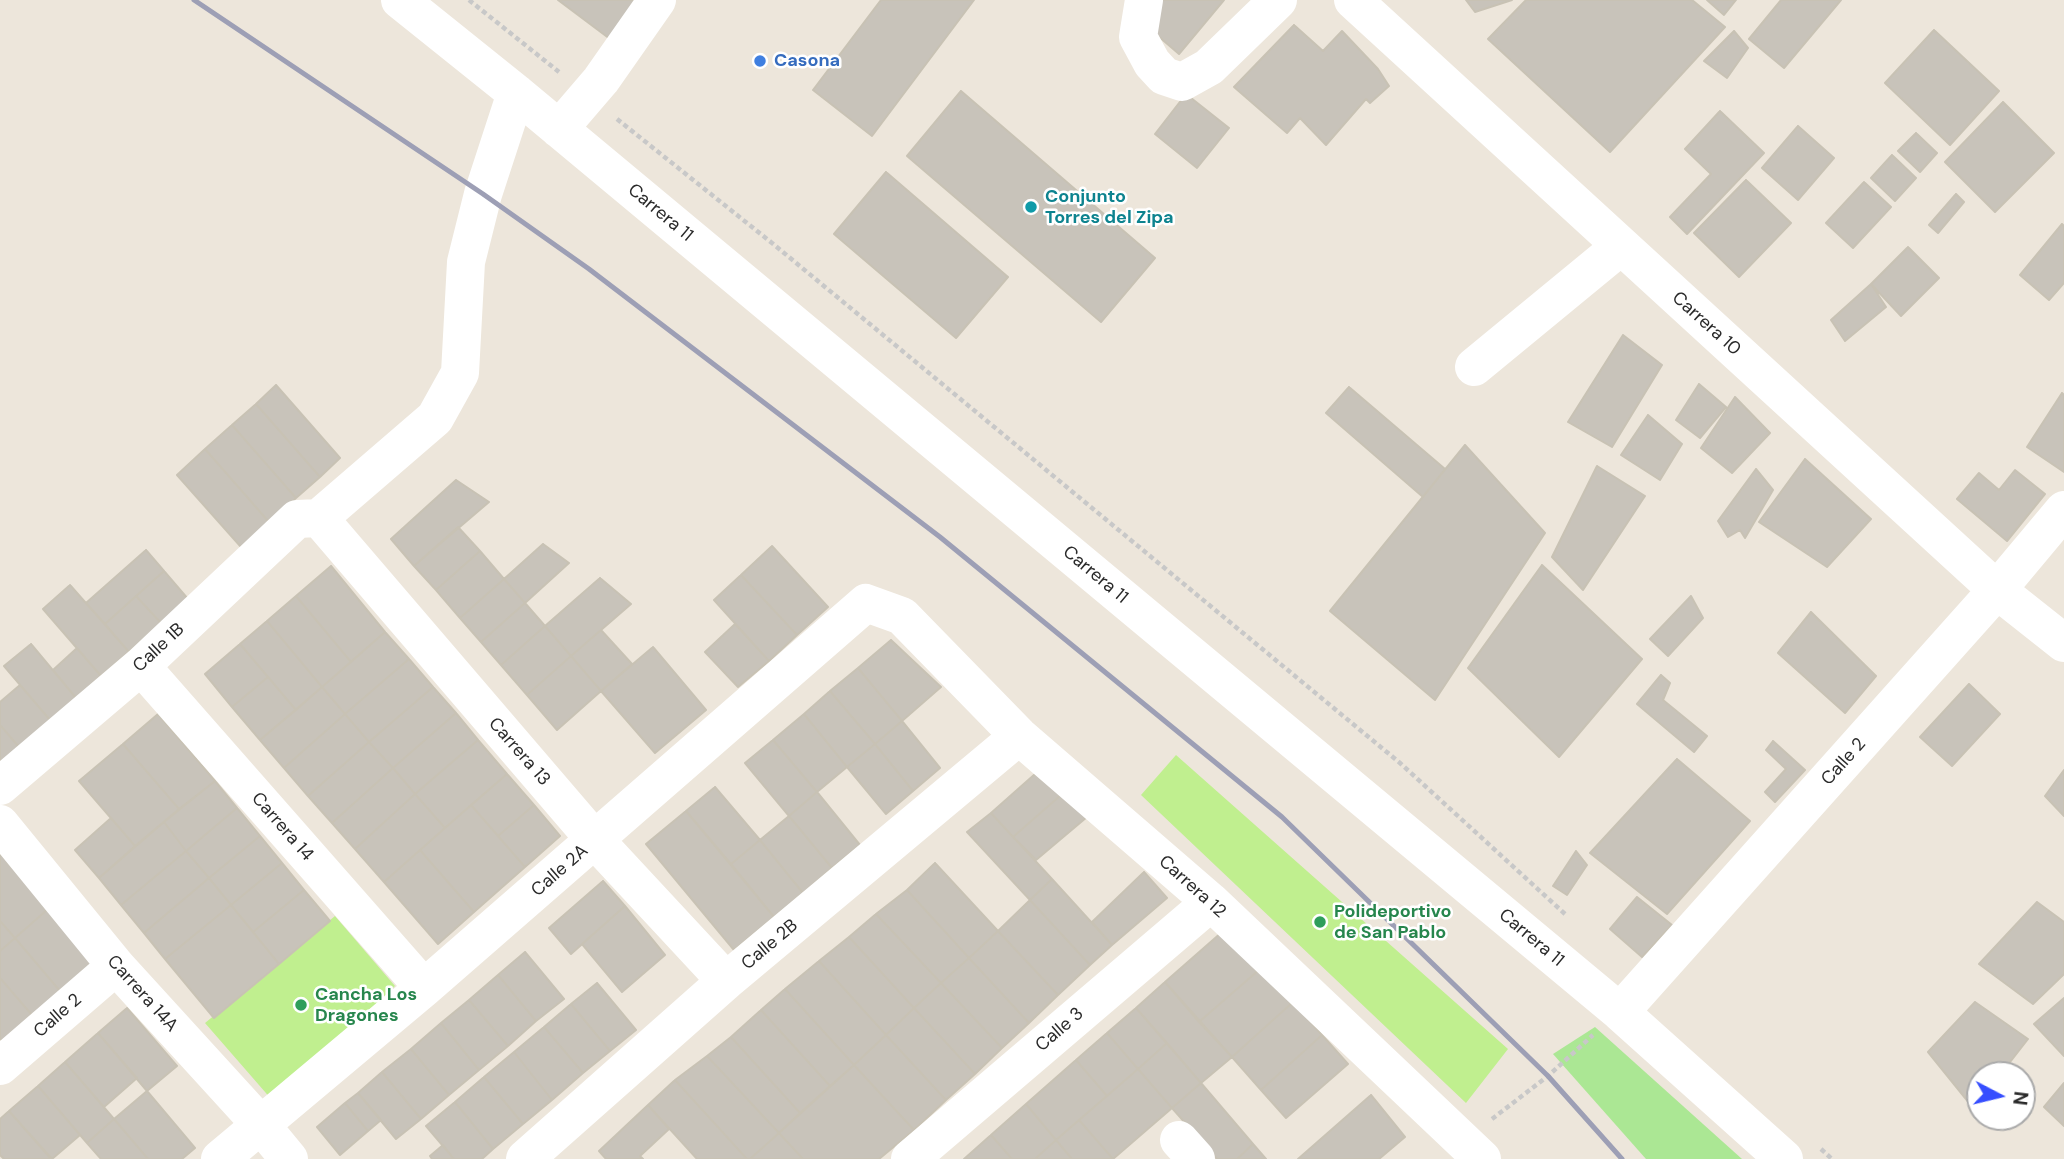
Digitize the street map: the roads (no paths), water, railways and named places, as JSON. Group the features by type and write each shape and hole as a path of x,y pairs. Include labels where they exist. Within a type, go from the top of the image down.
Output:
{"street":[{"name":"Carrera 11","path":"400,0 516,93 1620,1012 1801,1152"},
{"path":"559,129 589,96 657,0"},
{"path":"1144,0 1139,37 1152,63 1164,76 1182,82 1209,67 1278,0"},
{"name":"Carrera 10","path":"1353,0 1997,590 2064,643"},
{"path":"318,518 435,418 460,373 466,262 483,194 516,93"},
{"path":"1474,367 1621,246"},
{"name":"Calle 2","path":"1620,1012 1997,590 2064,510"},
{"name":"Calle 1B","path":"0,786 141,666 297,519 318,518"},
{"name":"Carrera 13","path":"318,518 595,841 726,981"},
{"name":"Calle 2A","path":"220,1159 595,841 866,603 902,616"},
{"name":"Carrera 12","path":"902,616 1019,736 1210,902 1462,1153"},
{"name":"Carrera 14","path":"141,666 424,988"},
{"name":"Calle 2B","path":"532,1157 726,981 1019,736"},
{"name":"Carrera 14A","path":"0,824 116,966 289,1159"},
{"name":"Calle 3","path":"910,1159 1210,902"},
{"name":"Calle 2","path":"0,1066 116,966"}],"railway":[{"path":"194,0 483,194 589,269 940,537 1282,817 1548,1076 1622,1159"}],"place":[{"name":"Casona","path":"760,61"},
{"name":"Conjunto Torres del Zipa","path":"1031,207"},
{"name":"Polideportivo de San Pablo","path":"1320,922"},
{"name":"Cancha Los Dragones","path":"301,1005"}]}
